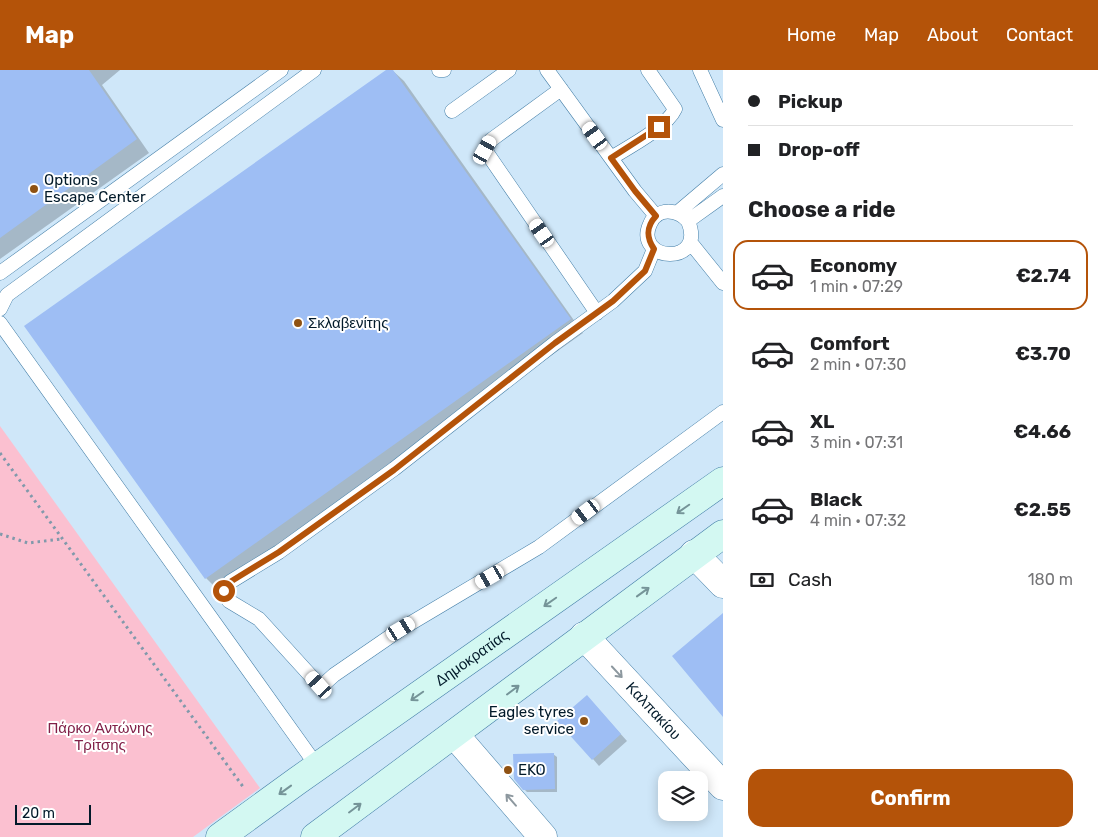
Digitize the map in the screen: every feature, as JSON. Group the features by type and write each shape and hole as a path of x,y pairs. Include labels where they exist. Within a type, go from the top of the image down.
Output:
{"main road":[{"name":"Δημοκρατίας","path":"220,837 317,766 723,481"},
{"path":"316,837 723,534"}],"street":[{"path":"694,554 723,584"},
{"name":"Καλπακίου","path":"584,636 723,786"},
{"path":"454,734 543,837"}],"lane":[{"path":"0,272 281,70"},
{"path":"0,309 7,295 314,70"},
{"path":"439,70 444,70"},
{"path":"452,111 509,70"},
{"path":"547,70 635,191 656,216"},
{"path":"611,158 659,127 672,116 675,109 648,70"},
{"path":"700,70 723,120"},
{"path":"561,89 491,140 485,150 597,313"},
{"path":"677,212 723,174"},
{"path":"688,221 723,196"},
{"path":"670,211 677,212 688,221 691,228 690,242 674,255 660,253 654,249 647,236 648,228 656,216 670,211"},
{"path":"690,242 723,283"},
{"path":"654,249 645,271 613,301 555,343 394,470 279,552 230,582 224,591 229,601 259,619 319,685 324,684 334,675 401,629 539,547 723,412"},
{"path":"0,324 317,766"}],"path":[{"path":"0,453 259,809"},
{"path":"0,534 28,543 63,539"}],"green space":[{"name":"Πάρκο Αντώνης Τρίτσης","path":"0,426 260,788 193,837 0,837"}],"building":[{"name":"Options Escape Center","path":"0,70 89,70 137,139 0,238"},
{"name":"Σκλαβενίτης","path":"386,70 393,70 571,319 205,579 24,326"},
{"path":"723,613 723,717 672,656"},
{"path":"587,695 621,734 592,760 557,721"},
{"path":"554,753 555,789 523,790 514,779 513,754"}],"place":[{"name":"Options Escape Center","path":"34,189"},
{"name":"Σκλαβενίτης","path":"298,323"},
{"name":"Eagles tyres service","path":"584,721"},
{"name":"EKO","path":"508,770"}],"route":[{"path":"224,591 230,582 279,552 394,470 555,343 613,301 645,271 654,249 647,236 648,228 656,216 611,158 659,127"}]}
